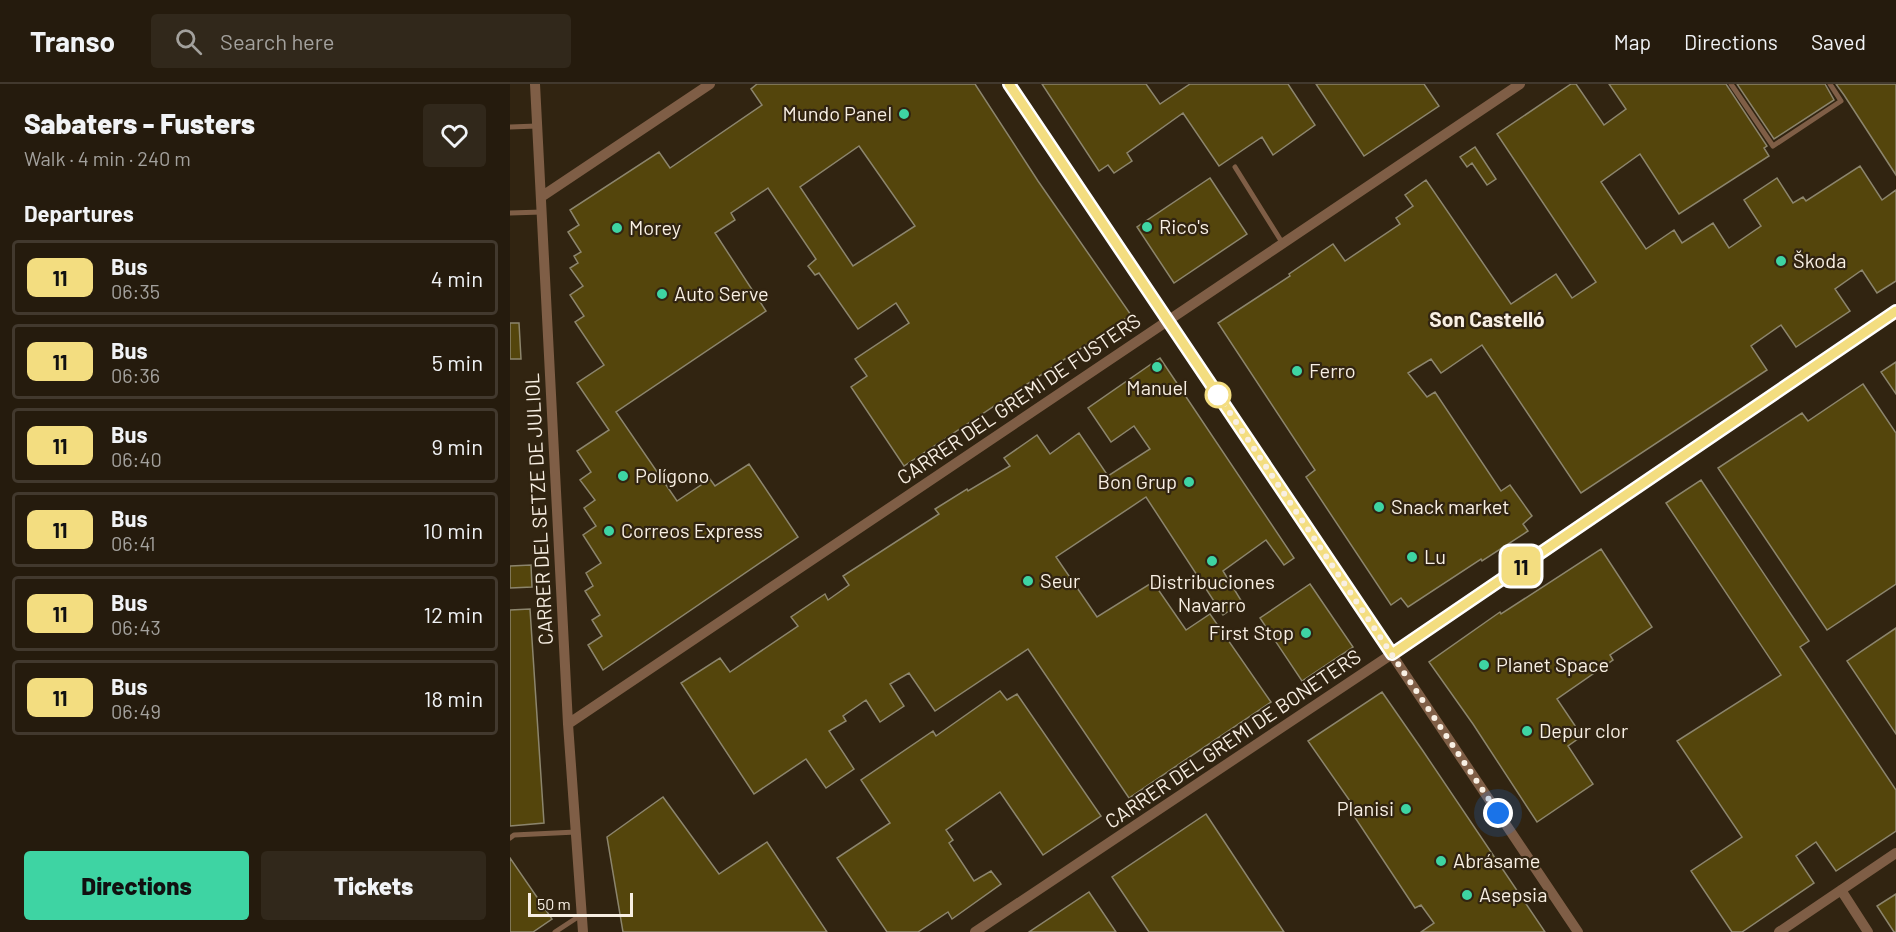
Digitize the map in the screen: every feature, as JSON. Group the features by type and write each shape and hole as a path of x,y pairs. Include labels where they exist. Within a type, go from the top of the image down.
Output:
{"street":[{"name":"CARRER DEL SETZE DE JULIOL","path":"535,84 568,724 583,932"},
{"path":"541,197 710,84"},
{"path":"1009,84 1578,932"},
{"name":"CARRER DEL GREMI DE FUSTERS","path":"568,724 1520,84"},
{"name":"CARRER DEL GREMI DE BONETERS","path":"975,932 1392,654 1896,311"},
{"path":"1779,932 1896,853"},
{"path":"1840,890 1868,932"}],"lane":[{"path":"1731,84 1773,146 1841,101 1830,84"},
{"path":"510,127 537,126"},
{"path":"1235,167 1283,244"},
{"path":"510,213 542,212"},
{"path":"510,838 514,835 576,832"},
{"path":"555,932 582,915"}],"building":[{"path":"757,84 975,84 1038,181 1131,315 904,466 851,387 867,376 855,359 909,323 896,303 858,329 819,273 815,275 808,266 816,259 768,188 731,213 735,220 715,233 766,311 616,412 677,501 710,479 715,486 749,464 798,537 603,670 588,645 602,636 592,620 600,615 585,591 593,586 586,573 601,563 583,535 596,526 584,508 595,500 580,480 591,472 577,451 609,430 577,383 604,365 575,322 584,316 570,295 583,286 570,268 578,263 574,256 581,252 568,232 579,225 570,210 659,152 670,168 762,105 751,89","holes":["859,146 915,226 853,266 800,187"]},
{"path":"1042,84 1146,84 1160,104 1190,84 1288,84 1315,125 1273,155 1262,137 1219,166 1183,113 1127,153 1132,161 1114,173 1108,165 1099,171"},
{"path":"1316,84 1424,84 1439,106 1364,156"},
{"path":"1571,84 1576,84 1604,125 1626,109 1609,84 1726,84 1767,146 1764,148 1769,156 1679,214 1640,154 1601,182 1646,249 1674,230 1682,243 1713,223 1729,248 1761,226 1744,200 1777,178 1793,203 1803,197 1806,201 1860,166 1882,200 1896,190 1896,281 1877,293 1862,270 1835,289 1850,311 1796,347 1781,325 1751,346 1767,370 1581,493 1482,345 1441,373 1431,359 1408,373 1427,397 1435,392 1501,491 1510,485 1532,516 1523,524 1528,531 1482,561 1481,559 1408,607 1401,598 1391,605 1306,477 1315,470 1218,323 1290,276 1289,274 1333,244 1345,261 1400,224 1396,218 1413,206 1405,195 1426,180 1511,304 1556,274 1572,298 1596,282 1497,134"},
{"path":"1737,84 1825,84 1834,100 1774,139"},
{"path":"1836,84 1896,84 1896,175 1844,95"},
{"path":"1475,147 1496,179 1487,185 1472,163 1467,167 1460,157"},
{"path":"1210,178 1247,234 1174,283 1137,227"},
{"path":"510,323 519,323 521,359 510,359"},
{"path":"1160,358 1294,558 1284,565 1266,540 1223,571 1242,602 1223,615 1146,497 1056,557 1097,617 1153,582 1186,630 1210,614 1271,702 1129,798 1028,649 935,711 909,673 890,684 904,706 880,722 866,700 843,716 846,721 829,731 854,769 826,788 806,759 754,794 681,683 720,658 730,672 798,626 791,617 825,594 828,600 849,585 843,576 939,514 935,509 1010,466 1004,458 1037,435 1050,454 1079,433 1108,476 1150,449 1134,426 1111,442 1088,408"},
{"path":"1896,362 1896,394 1881,372"},
{"path":"1863,384 1896,433 1896,584 1827,630 1718,468 1802,413 1808,421"},
{"path":"1701,480 1809,641 1800,647 1896,790 1896,831 1836,871 1816,842 1796,856 1814,883 1742,932 1732,932 1691,871 1742,837 1677,741 1781,675 1666,503"},
{"path":"1601,549 1652,627 1610,655 1613,660 1557,699 1582,736 1568,746 1593,784 1537,822 1429,662 1500,612 1501,614"},
{"path":"531,565 532,587 510,588 510,566"},
{"name":"First Stop","path":"1310,584 1353,647 1302,681 1260,618"},
{"path":"530,609 544,823 510,826 510,610"},
{"path":"1896,628 1896,734 1847,661"},
{"path":"1000,691 1007,700 1017,694 1101,816 1043,855 1000,792 946,830 953,840 949,843 974,881 991,871 1001,884 952,919 948,912 918,932 887,932 837,858 890,823 861,780 933,731 936,736"},
{"path":"1382,692 1545,932 1421,932 1434,923 1421,905 1415,908 1346,804 1350,801 1308,741"},
{"path":"663,797 719,874 767,842 827,932 623,932 607,837"},
{"path":"1206,814 1284,932 1149,932 1112,877"},
{"path":"510,858 552,919 533,932 510,932"},
{"path":"1089,892 1116,932 1029,932"},
{"path":"1896,894 1896,932 1894,932 1877,906"}],"bus line":[{"name":"11","path":"1009,84 1392,654 1896,311"}],"place":[{"name":"Mundo Panel","path":"904,114"},
{"name":"Rico's","path":"1147,227"},
{"name":"Morey","path":"617,228"},
{"name":"Škoda","path":"1781,261"},
{"name":"Auto Serve","path":"662,294"},
{"name":"Manuel","path":"1157,367"},
{"name":"Ferro","path":"1297,371"},
{"name":"Polígono","path":"623,476"},
{"name":"Bon Grup","path":"1189,482"},
{"name":"Snack market","path":"1379,507"},
{"name":"Correos Express","path":"609,531"},
{"name":"Lu","path":"1412,557"},
{"name":"Distribuciones Navarro","path":"1212,561"},
{"name":"Seur","path":"1028,581"},
{"name":"First Stop","path":"1306,633"},
{"name":"Planet Space","path":"1484,665"},
{"name":"Depur clor","path":"1527,731"},
{"name":"Planisi","path":"1406,809"},
{"name":"Abrásame","path":"1441,861"},
{"name":"Asepsia","path":"1467,895"}],"district":[{"name":"Son Castelló","path":"1487,320"}],"route":[{"path":"1218,395 1498,813"}]}
